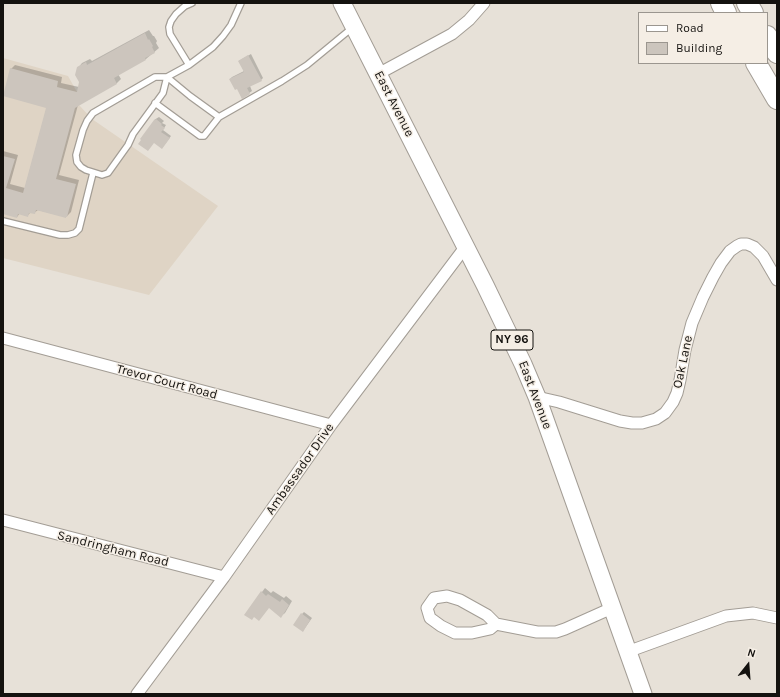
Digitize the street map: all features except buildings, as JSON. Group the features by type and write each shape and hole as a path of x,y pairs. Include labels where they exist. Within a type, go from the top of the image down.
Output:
{"highway":[{"path":"721,3 726,12"},
{"path":"747,3 752,12"},
{"path":"768,38 777,53"},
{"path":"757,64 777,99"}],"main road":[{"name":"East Avenue","path":"342,3 466,246 515,346 537,397 643,694"}],"street":[{"path":"378,74 452,34 469,20 484,3"},
{"name":"Oak Lane","path":"537,397 559,402 620,421 642,423 656,419 665,413 673,402 677,393 692,323 713,277 730,251 741,244 747,244 754,247 763,256 777,280"},
{"name":"Ambassador Drive","path":"137,694 224,577 331,425 466,246"},
{"name":"Trevor Court Road","path":"3,338 331,425"},
{"name":"Sandringham Road","path":"3,520 224,577"},
{"path":"496,624 490,629 472,633 455,633 441,626 430,618 427,608 434,598 447,596 474,607 487,615 496,624 537,632 556,632 612,608"},
{"path":"628,652 726,616 753,613 777,618"}],"lane":[{"path":"189,65 170,34 169,27 176,14 185,6 192,3"},
{"path":"167,77 163,93 133,134 128,145 108,173 102,175 81,167 77,162 76,156 83,130 87,121 94,113 100,108 155,77 167,77 189,65 213,47 223,36 231,25 241,3"},
{"path":"155,103 200,136 204,136 219,117 307,65 354,27"},
{"path":"167,77 219,117"},
{"path":"3,221 60,236 75,233 79,229 94,173"}],"shaded area":[{"path":"3,58 68,76 77,92 73,104 79,105 92,119 218,206 149,295 3,258"}]}
